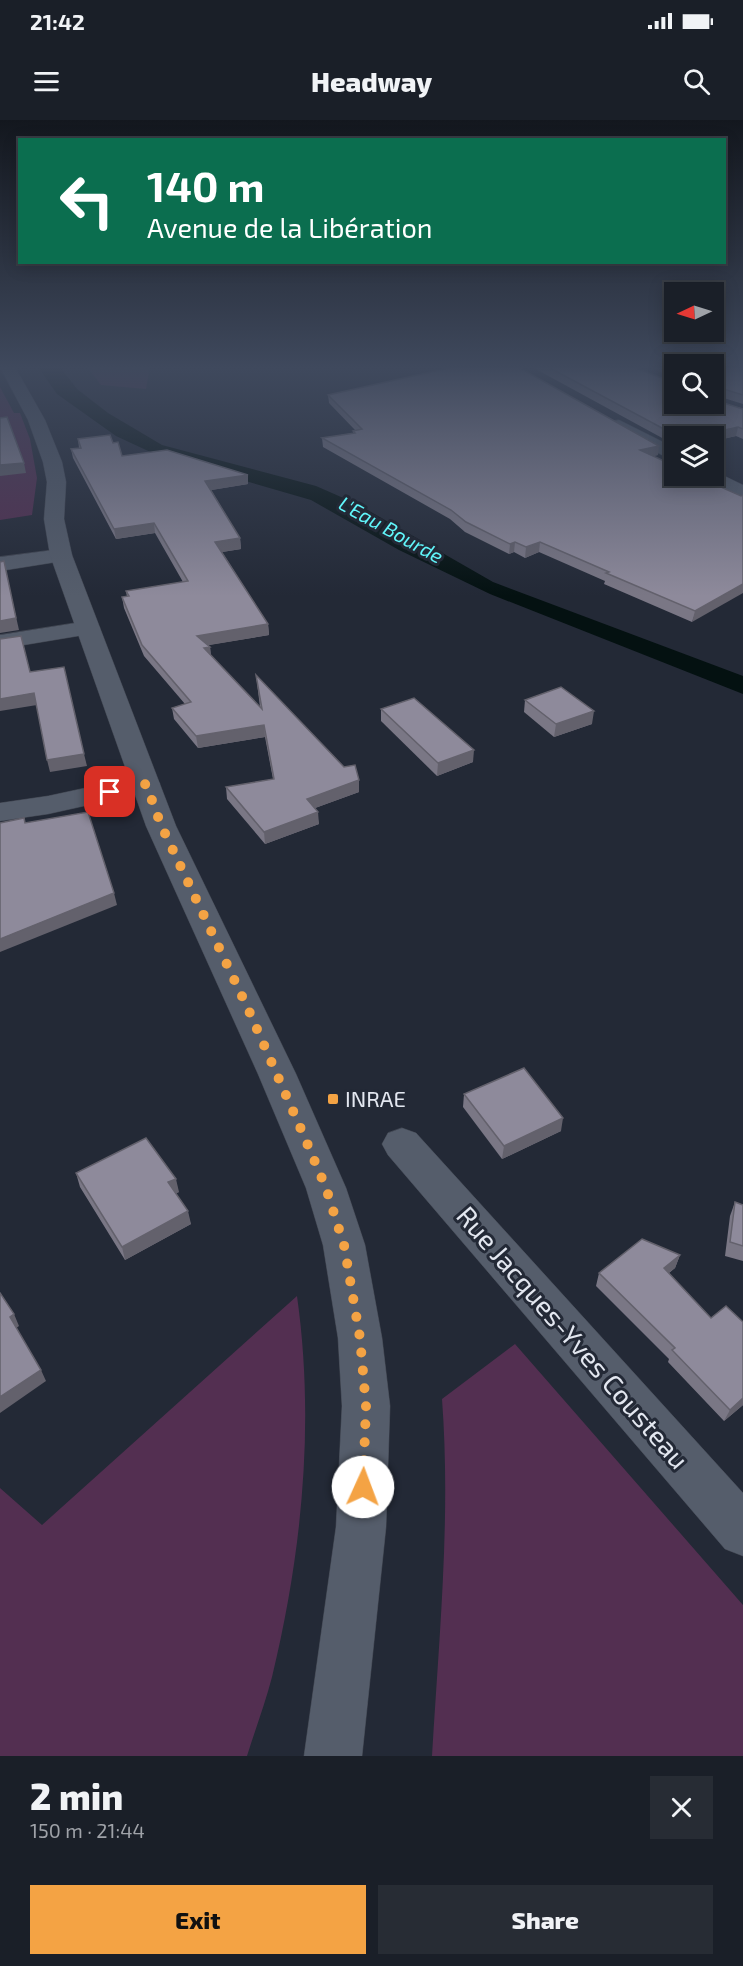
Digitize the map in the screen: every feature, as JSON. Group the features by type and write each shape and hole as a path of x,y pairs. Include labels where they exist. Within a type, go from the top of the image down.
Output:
{"street":[{"path":"44,443 56,476 54,517 61,555 161,825 254,1022 304,1136 326,1188 344,1245 360,1338 366,1406 361,1527 333,1756"},
{"path":"724,483 743,493"},
{"path":"0,564 61,555"},
{"path":"0,642 88,628"},
{"path":"0,812 48,805 146,784"},
{"name":"Rue Jacques-Yves Cousteau","path":"402,1144 743,1531"}],"shaded area":[{"path":"0,443 31,443 37,478 32,515 0,520"},
{"path":"297,1296 305,1392 305,1440 298,1535 272,1677 247,1756 0,1756 0,1488 42,1525"},
{"path":"515,1344 743,1605 743,1756 432,1756 445,1533 442,1399"}],"water":[{"name":"L'Eau Bourde","path":"132,443 159,443 316,486 357,504 493,582 743,676 743,694 490,594 399,550 311,500 159,456"}],"building":[{"path":"0,443 17,443 24,463 0,465"},
{"path":"79,443 118,443 122,456 167,450 248,475 205,481 240,538 215,542 268,624 197,636 210,647 204,648 262,709 256,675 344,767 355,765 359,780 307,799 318,812 264,832 226,787 274,779 264,725 196,736 172,708 191,702 142,645 122,597 129,596 126,591 188,581 154,523 114,529 71,449 81,448"},
{"path":"332,443 654,443 659,446 640,450 664,461 664,486 718,486 743,495 743,584 695,611 540,542 526,547 515,542 510,544 466,522 451,510"},
{"path":"4,561 16,618 0,621 0,562"},
{"path":"21,636 30,672 64,667 84,754 47,760 34,693 0,699 0,639"},
{"path":"561,687 594,711 556,724 525,700"},
{"path":"414,698 474,750 438,763 381,709"},
{"path":"88,812 114,893 0,939 0,823 24,818 25,823"},
{"path":"524,1068 563,1118 504,1146 464,1094"},
{"path":"146,1138 176,1179 168,1182 188,1211 122,1247 76,1173"},
{"path":"735,1202 743,1205 743,1246 730,1242"},
{"path":"642,1239 680,1255 664,1268 711,1318 726,1306 743,1322 743,1398 730,1410 672,1350 675,1348 599,1273"},
{"path":"0,1293 14,1314 10,1317 41,1370 0,1397"}],"place":[{"name":"INRAE","path":"333,1099"}],"route":[{"path":"110,792 146,784 161,825 268,1053 326,1188 344,1245 360,1338 366,1406 363,1487"}]}
